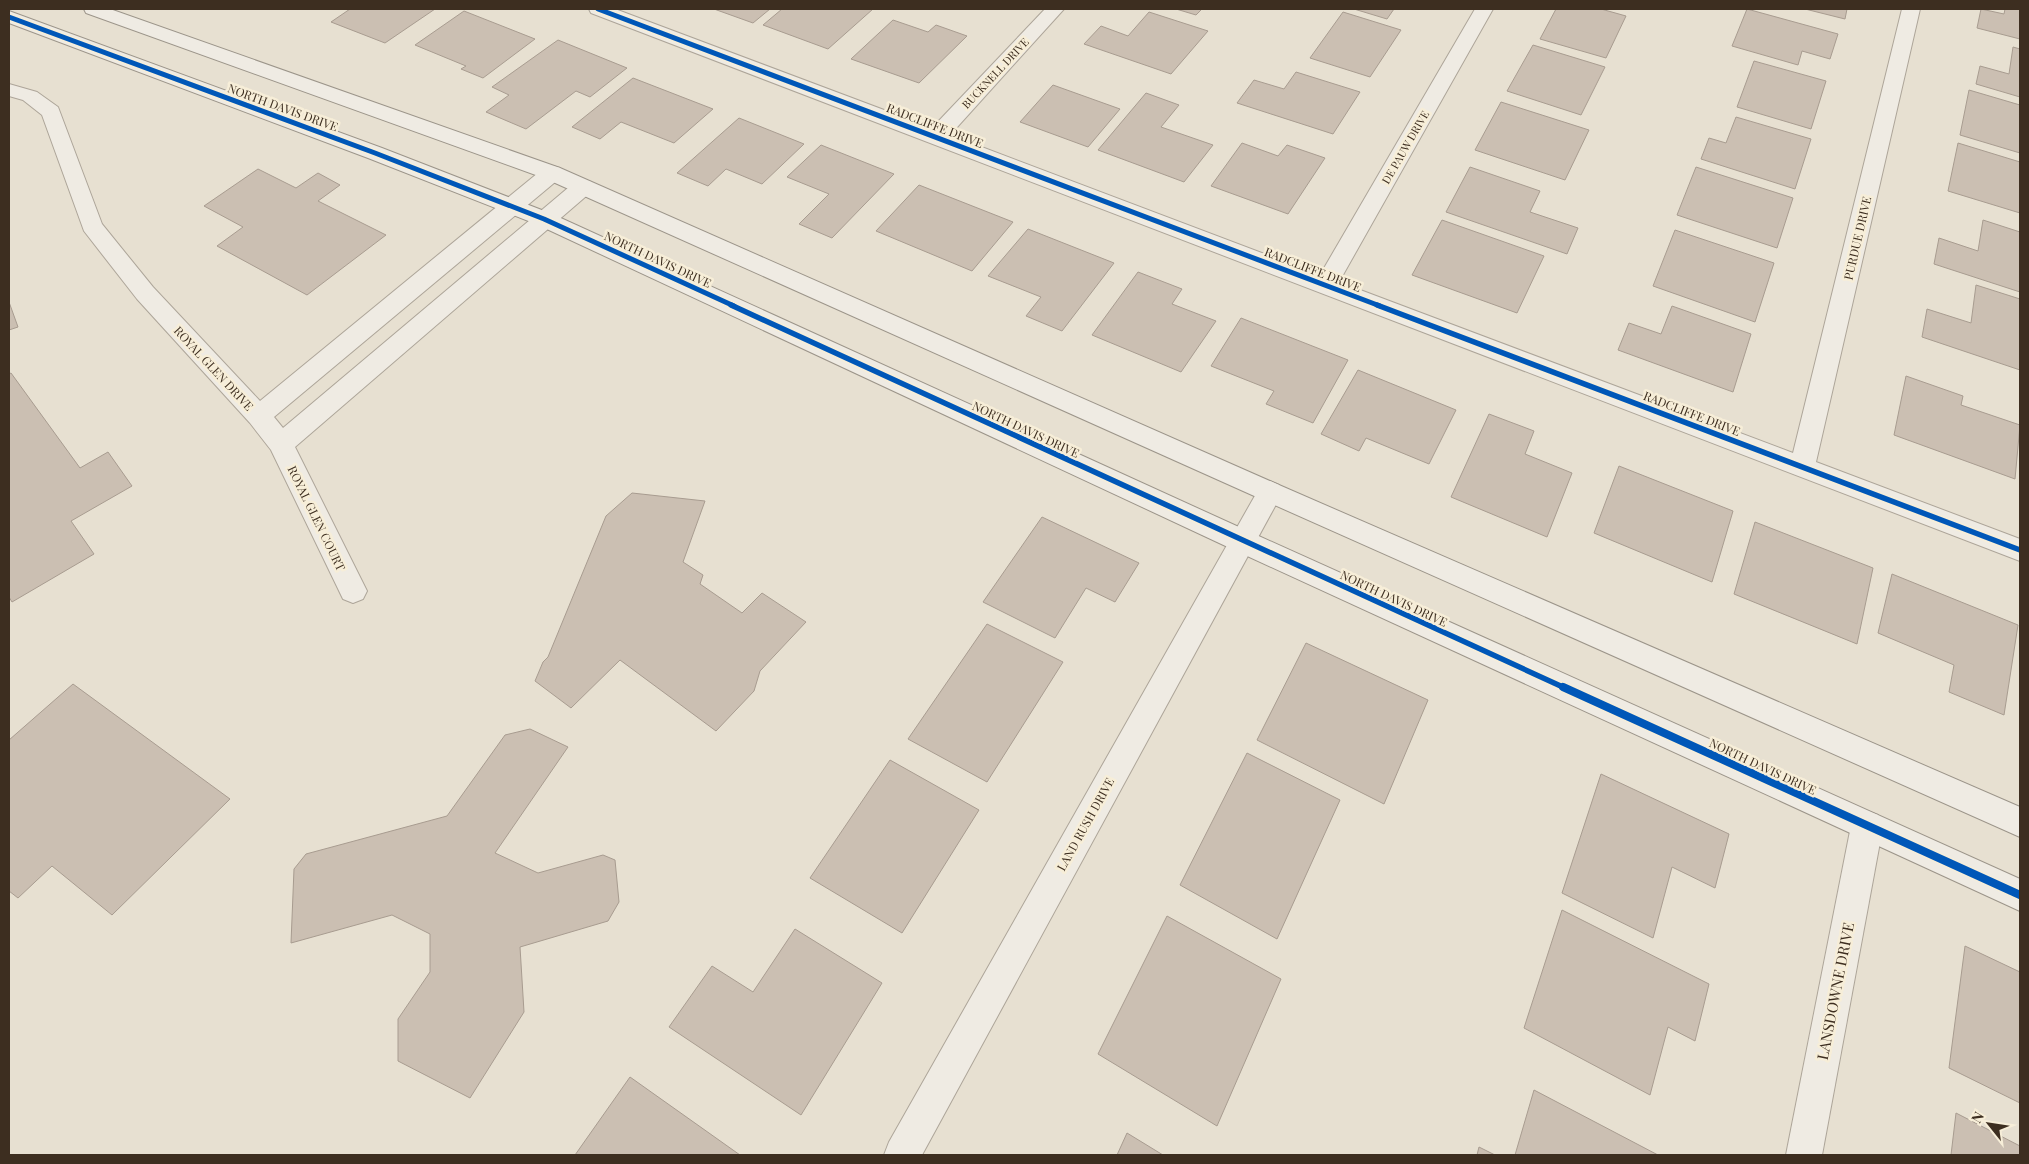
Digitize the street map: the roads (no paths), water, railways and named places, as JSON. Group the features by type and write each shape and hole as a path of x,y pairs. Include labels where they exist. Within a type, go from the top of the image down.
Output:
{"street":[{"path":"93,9 552,173 2020,822"},
{"name":"BUCKNELL DRIVE","path":"936,138 1055,9"},
{"name":"DE PAUW DRIVE","path":"1325,286 1484,9"},
{"name":"PURDUE DRIVE","path":"1802,467 1911,9"},
{"name":"RADCLIFFE DRIVE","path":"614,11 936,138 2020,550"},
{"name":"NORTH DAVIS DRIVE","path":"9,17 544,219 1242,541 2020,896"},
{"name":"ROYAL GLEN DRIVE","path":"9,90 30,96 51,112 92,226 145,293 259,416 552,173"},
{"path":"281,444 584,187"},
{"name":"ROYAL GLEN COURT","path":"259,416 281,444 353,591"},
{"name":"LAND RUSH DRIVE","path":"902,1155 1270,492"},
{"name":"LANSDOWNE DRIVE","path":"1804,1155 1867,826"}]}
